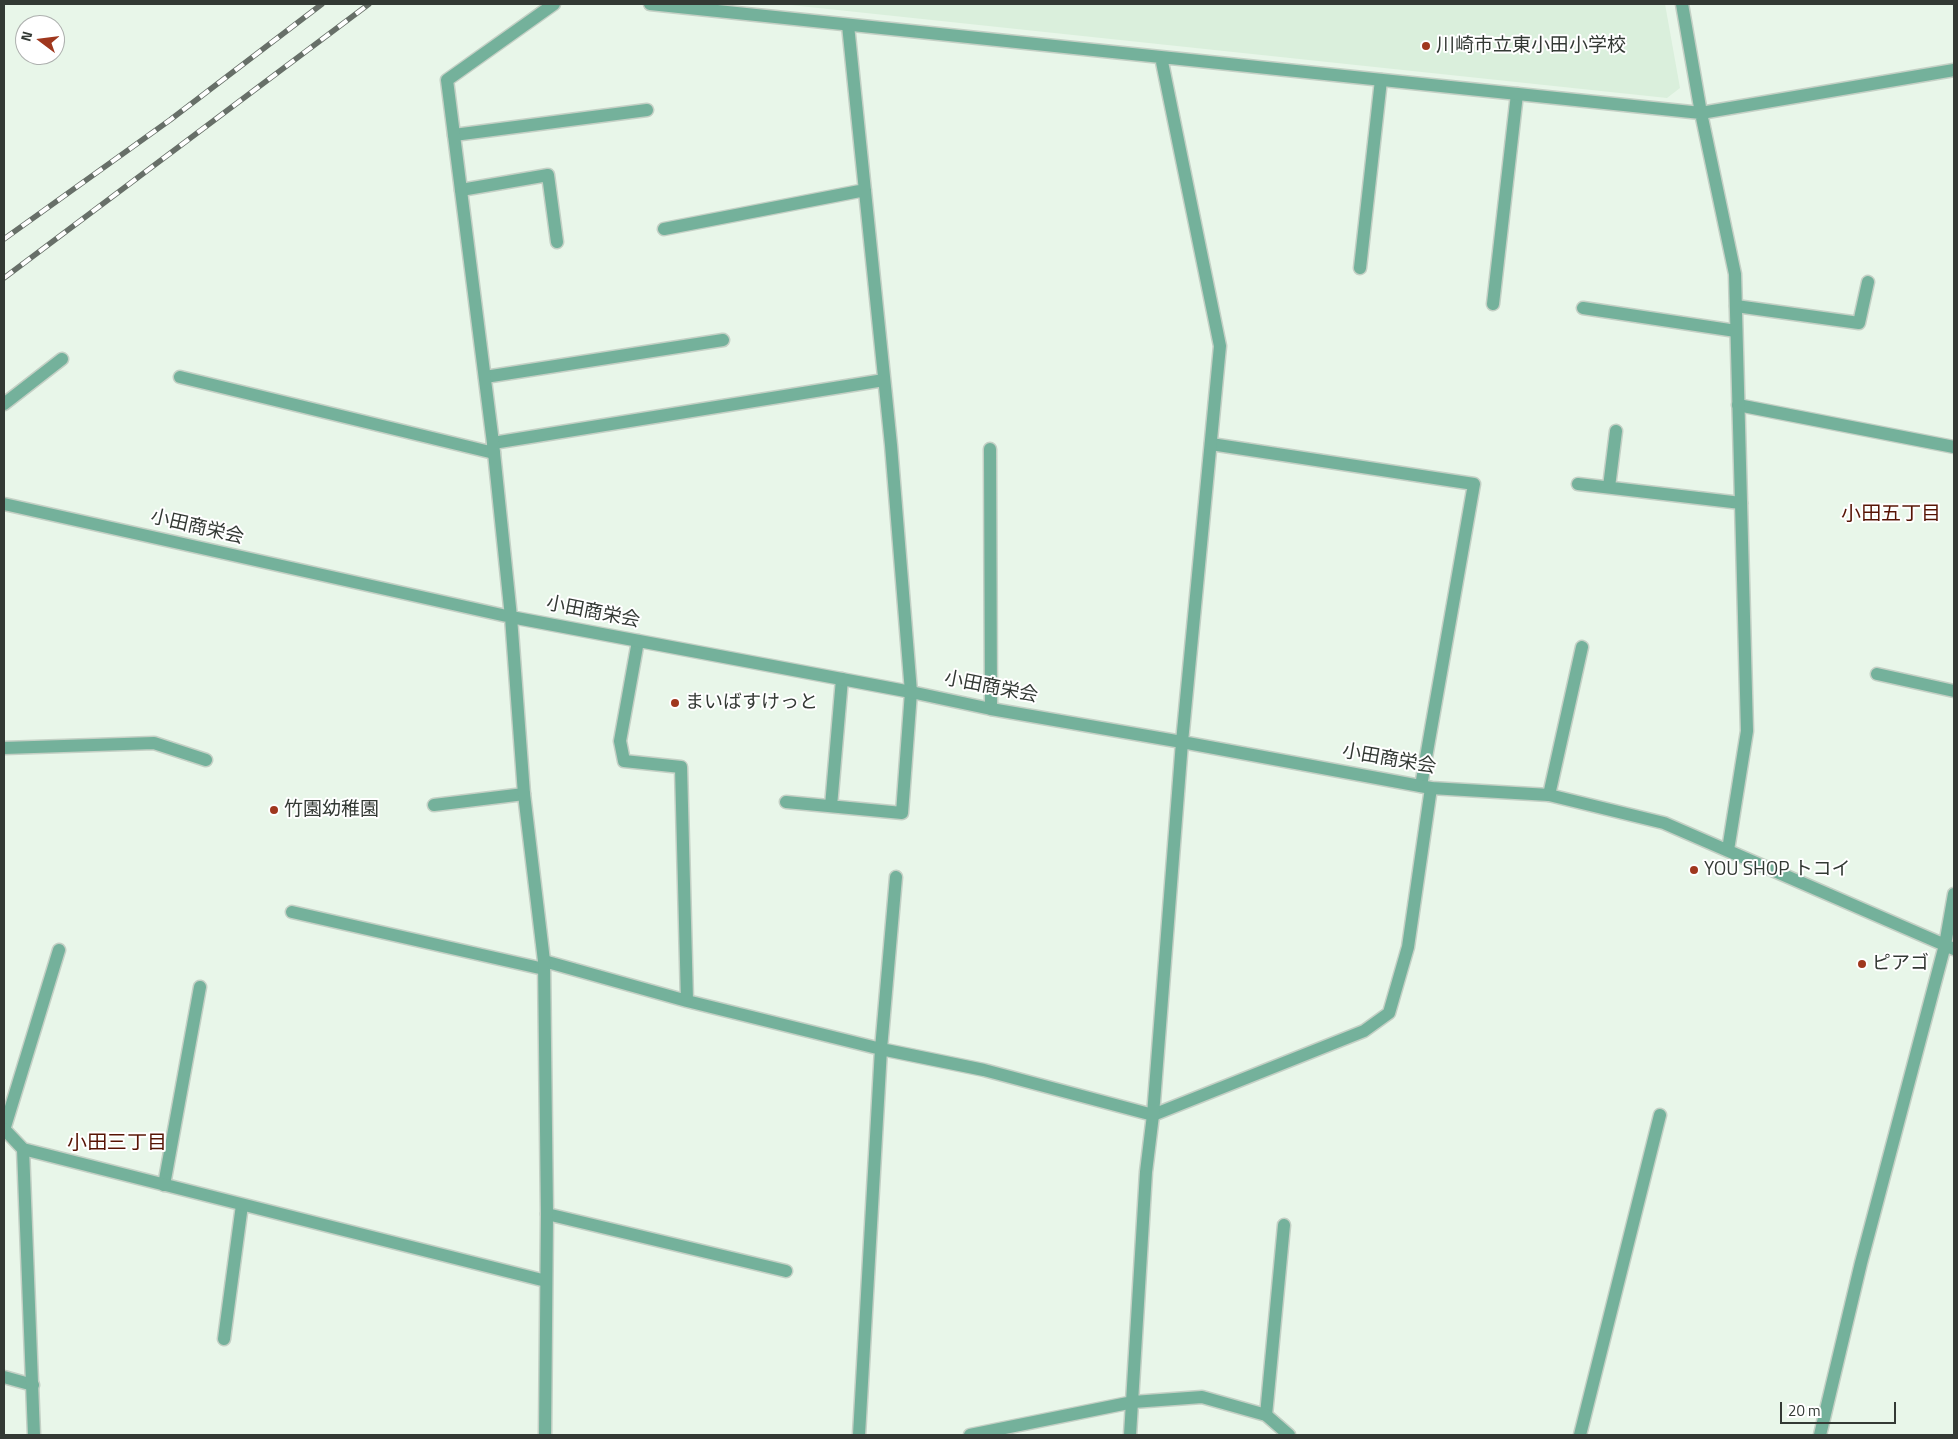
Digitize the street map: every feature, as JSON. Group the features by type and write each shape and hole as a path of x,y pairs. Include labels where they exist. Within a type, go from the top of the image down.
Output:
{"street":[{"path":"545,1435 547,1214 544,965 524,794 511,617 494,448 447,80 554,4"},
{"path":"650,4 1702,113 1954,70"},
{"path":"1682,4 1735,274 1747,731 1728,850"},
{"path":"786,802 902,813 911,692 884,380 848,25"},
{"path":"1130,1435 1146,1172 1153,1115 1182,742 1220,346 1161,57"},
{"path":"1360,268 1381,80"},
{"path":"1493,304 1518,94"},
{"path":"454,134 647,110"},
{"path":"461,190 548,175 557,242"},
{"path":"664,229 865,190"},
{"path":"1736,306 1859,323 1868,282"},
{"path":"1582,308 1736,331"},
{"path":"485,377 723,340"},
{"path":"4,404 62,359"},
{"path":"180,377 494,448 884,380"},
{"path":"1738,405 1954,447"},
{"path":"1609,487 1616,431"},
{"path":"292,912 544,965 882,1049 984,1070 1153,1115 1364,1031 1389,1013 1408,947 1426,787 1474,484 1211,444"},
{"path":"990,449 991,709"},
{"path":"1578,484 1741,503"},
{"name":"小田商栄会","path":"4,504 511,617 911,692 991,709 1426,787 1549,795 1664,823 1949,947"},
{"path":"638,641 620,741 624,761 681,767 687,1001"},
{"path":"1549,795 1582,647"},
{"path":"1877,674 1954,691"},
{"path":"832,806 842,679"},
{"path":"4,748 154,743 206,760"},
{"path":"434,805 524,794"},
{"path":"859,1435 882,1049 896,877"},
{"path":"1820,1435 1861,1263 1949,947 1954,894"},
{"path":"59,950 4,1129 23,1149 546,1281"},
{"path":"164,1185 200,987"},
{"path":"1580,1435 1660,1115"},
{"path":"23,1149 34,1435"},
{"path":"224,1339 242,1205"},
{"path":"547,1214 786,1271"},
{"path":"1266,1416 1284,1225"},
{"path":"4,1377 33,1385"},
{"path":"970,1435 1133,1402 1202,1397 1266,1416 1289,1435"}],"shaded area":[{"name":"川崎市立東小田小学校","path":"781,4 1665,4 1680,88 1667,98"}],"railway":[{"path":"4,239 170,120 322,4"},
{"path":"4,278 369,4"}],"place":[{"name":"川崎市立東小田小学校","path":"1426,46"},
{"name":"まいばすけっと","path":"675,703"},
{"name":"竹園幼稚園","path":"274,810"},
{"name":"YOU SHOP トコイ","path":"1694,870"},
{"name":"ピアゴ","path":"1862,964"}],"district":[{"name":"小田五丁目","path":"1891,515"},
{"name":"小田三丁目","path":"117,1144"}]}
